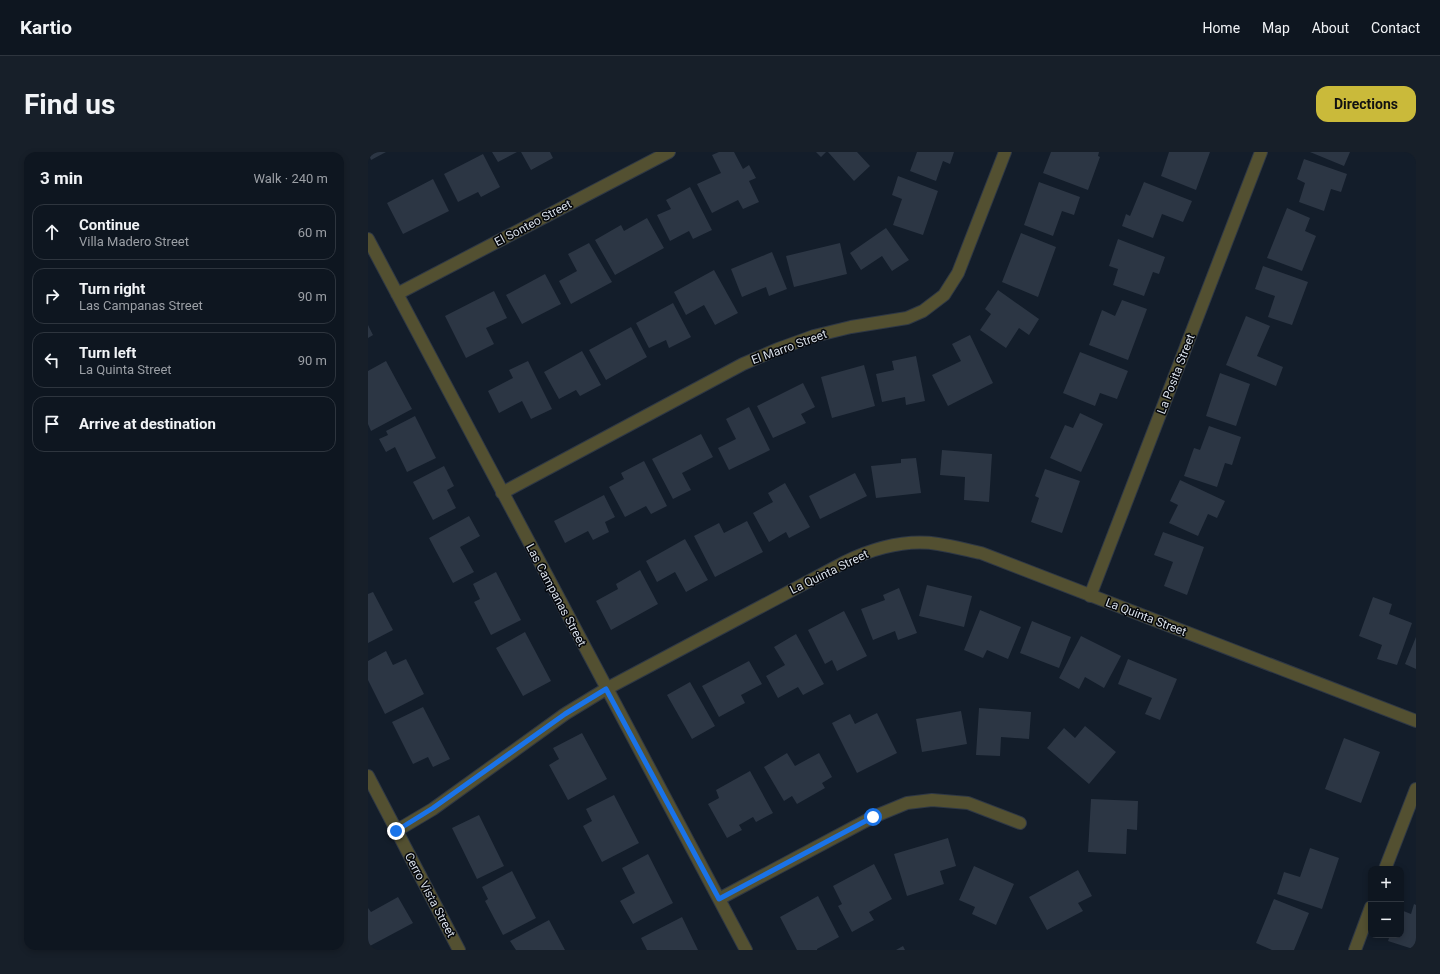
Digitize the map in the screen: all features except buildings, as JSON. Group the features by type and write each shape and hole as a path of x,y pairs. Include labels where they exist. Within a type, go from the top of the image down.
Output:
{"street":[{"name":"El Sonteo Street","path":"397,294 669,152"},
{"name":"El Marro Street","path":"502,493 743,364 814,336 851,327 907,318 923,311 944,295 958,273 1005,152"},
{"name":"La Posita Street","path":"1090,596 1261,152"},
{"name":"Las Campanas Street","path":"368,239 746,950"},
{"name":"La Quinta Street","path":"396,831 433,808 565,714 606,689 845,562 860,555 893,545 910,543 938,544 981,553 1416,721"},
{"name":"Cerro Vista Street","path":"368,776 458,950"},
{"path":"1387,866 1416,789"},
{"path":"719,899 873,817 907,803 932,800 968,803 1020,823"},
{"path":"1354,950 1368,915"}],"route":[{"path":"396,831 433,808 565,714 606,689 719,899 873,817"}]}
